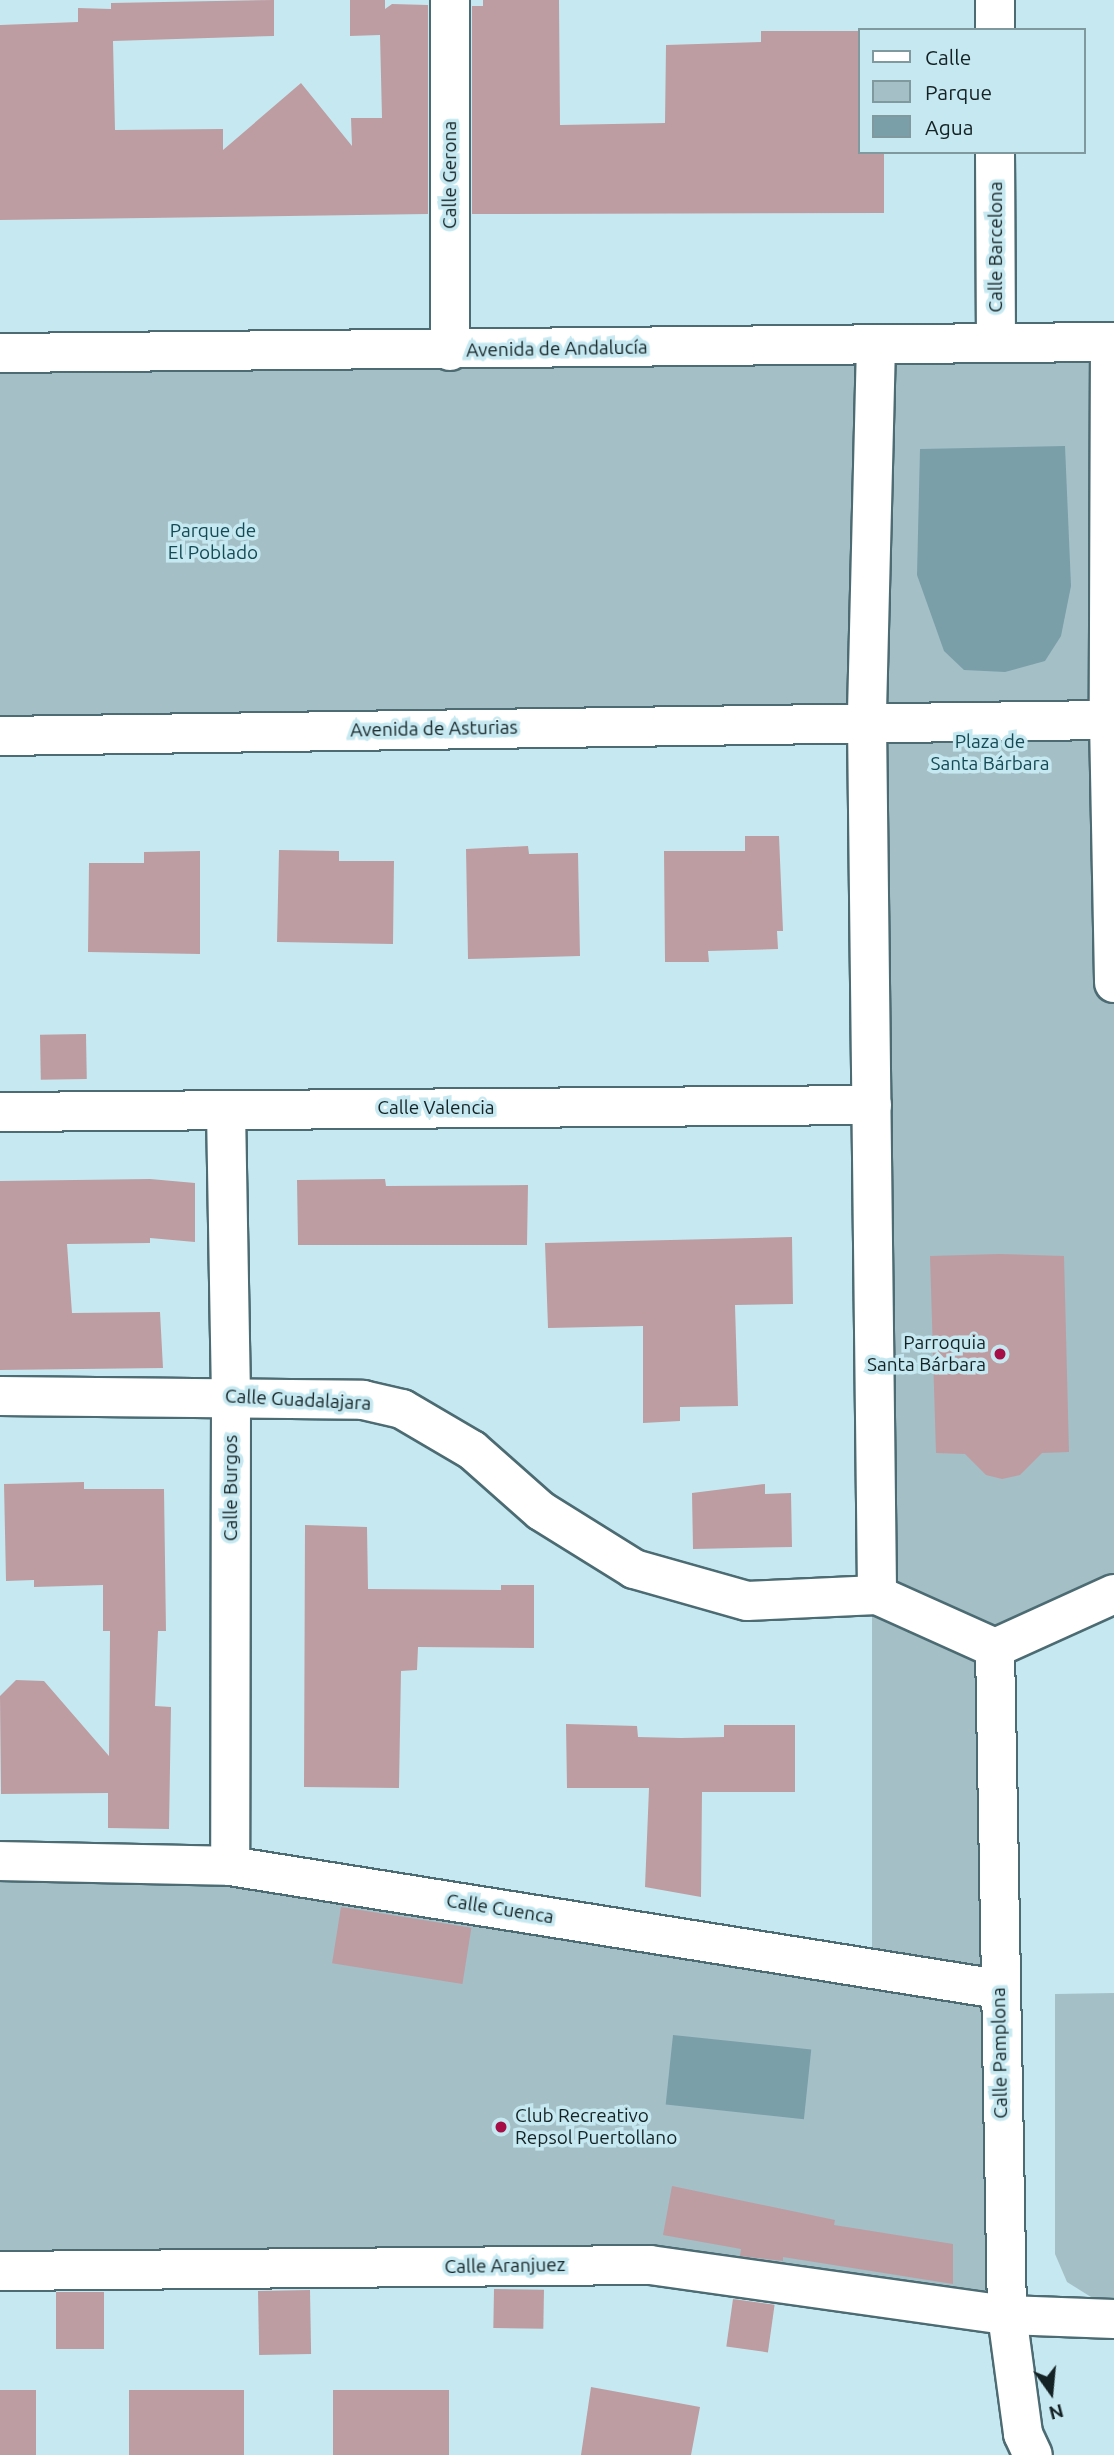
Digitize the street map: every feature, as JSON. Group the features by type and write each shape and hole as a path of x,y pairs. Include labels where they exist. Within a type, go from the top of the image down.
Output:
{"street":[{"name":"Calle Gerona","path":"450,0 450,351"},
{"path":"995,0 995,28"},
{"name":"Calle Barcelona","path":"995,154 996,343"},
{"name":"Avenida de Andalucía","path":"0,353 450,351 1112,342"},
{"path":"1112,342 1109,720 1114,984"},
{"path":"876,344 867,722 877,1595 995,1648 1114,1594"},
{"path":"867,722 1109,720"},
{"name":"Avenida de Asturias","path":"0,736 867,722"},
{"name":"Calle Valencia","path":"0,1112 872,1105"},
{"name":"Calle Burgos","path":"226,1110 231,1397 230,1866"},
{"name":"Calle Guadalajara","path":"0,1396 363,1400 402,1409 472,1450 541,1511 634,1569 747,1601 877,1595"},
{"name":"Calle Pamplona","path":"995,1648 998,1989 1007,2315 1023,2434 1033,2455"},
{"name":"Calle Cuenca","path":"0,1861 230,1866 998,1989"},
{"name":"Calle Aranjuez","path":"0,2271 650,2264 1007,2315 1114,2319"}],"green space":[{"path":"1114,342 1114,1594 995,1648 1007,2315 650,2265 0,2271 0,1861 230,1866 872,1969 872,1105 867,722 0,736 0,353"},
{"path":"1114,1993 1114,2298 1091,2297 1067,2282 1055,2254 1055,1994"}],"water":[{"path":"1065,446 1071,586 1061,636 1045,661 1005,672 964,670 944,651 917,575 920,449"},
{"path":"673,2035 811,2050 804,2119 666,2105"}],"building":[{"path":"274,0 274,36 113,41 115,130 223,129 223,150 301,83 352,146 351,118 382,118 380,35 350,36 350,0 385,0 385,9 392,4 428,5 428,214 0,220 0,25 78,22 78,8 111,9 111,3"},
{"path":"483,0 559,0 560,125 665,123 666,45 761,42 761,31 858,31 858,154 884,154 884,213 472,214 472,6 483,6"},
{"path":"745,836 779,836 783,931 777,931 778,949 708,951 709,962 665,962 664,851 745,851"},
{"path":"528,846 529,854 578,853 580,956 468,959 466,849"},
{"path":"279,850 339,851 339,861 394,861 393,944 277,942"},
{"path":"200,851 200,954 88,952 89,863 144,863 144,852"},
{"path":"86,1034 87,1079 41,1080 40,1035"},
{"path":"150,1179 195,1183 195,1242 150,1238 150,1243 67,1244 72,1313 160,1312 163,1368 0,1370 0,1181"},
{"path":"385,1179 386,1186 528,1185 527,1245 298,1245 297,1180"},
{"path":"792,1237 793,1304 735,1305 738,1406 680,1407 680,1421 643,1423 643,1326 548,1328 545,1243"},
{"name":"Parroquia Santa Bárbara","path":"930,1256 1064,1256 1069,1452 1042,1453 1020,1475 1002,1479 986,1475 965,1454 936,1453"},
{"path":"84,1482 84,1489 164,1489 166,1631 158,1631 155,1706 171,1707 169,1829 108,1828 108,1793 1,1794 0,1696 16,1680 44,1681 109,1756 110,1631 103,1631 103,1585 34,1587 34,1580 6,1581 4,1484"},
{"path":"765,1484 765,1494 791,1493 792,1547 693,1549 692,1493"},
{"path":"305,1525 367,1527 368,1589 501,1590 501,1585 534,1585 534,1648 418,1647 417,1670 401,1671 399,1788 304,1787"},
{"path":"566,1724 637,1726 638,1737 681,1738 724,1737 724,1725 795,1725 795,1792 702,1792 701,1897 645,1887 649,1788 567,1788"},
{"path":"341,1907 471,1928 462,1984 332,1963"},
{"path":"672,2186 835,2220 834,2225 953,2244 953,2284 783,2257 783,2261 740,2256 741,2249 663,2235"},
{"path":"494,2289 544,2290 543,2329 493,2328"},
{"path":"310,2290 311,2354 259,2355 258,2291"},
{"path":"56,2292 104,2292 104,2349 56,2349"},
{"path":"733,2299 775,2305 768,2352 726,2347"},
{"path":"591,2387 700,2407 691,2455 581,2455"},
{"path":"0,2390 36,2390 36,2455 0,2455"},
{"path":"129,2390 244,2390 244,2455 129,2455"},
{"path":"333,2390 449,2390 449,2455 333,2455"}],"place":[{"name":"Parroquia Santa Bárbara","path":"1000,1354"},
{"name":"Club Recreativo Repsol Puertollano","path":"501,2127"}],"park label":[{"name":"Parque de El Poblado","path":"213,542"},
{"name":"Plaza de Santa Bárbara","path":"990,753"}]}
